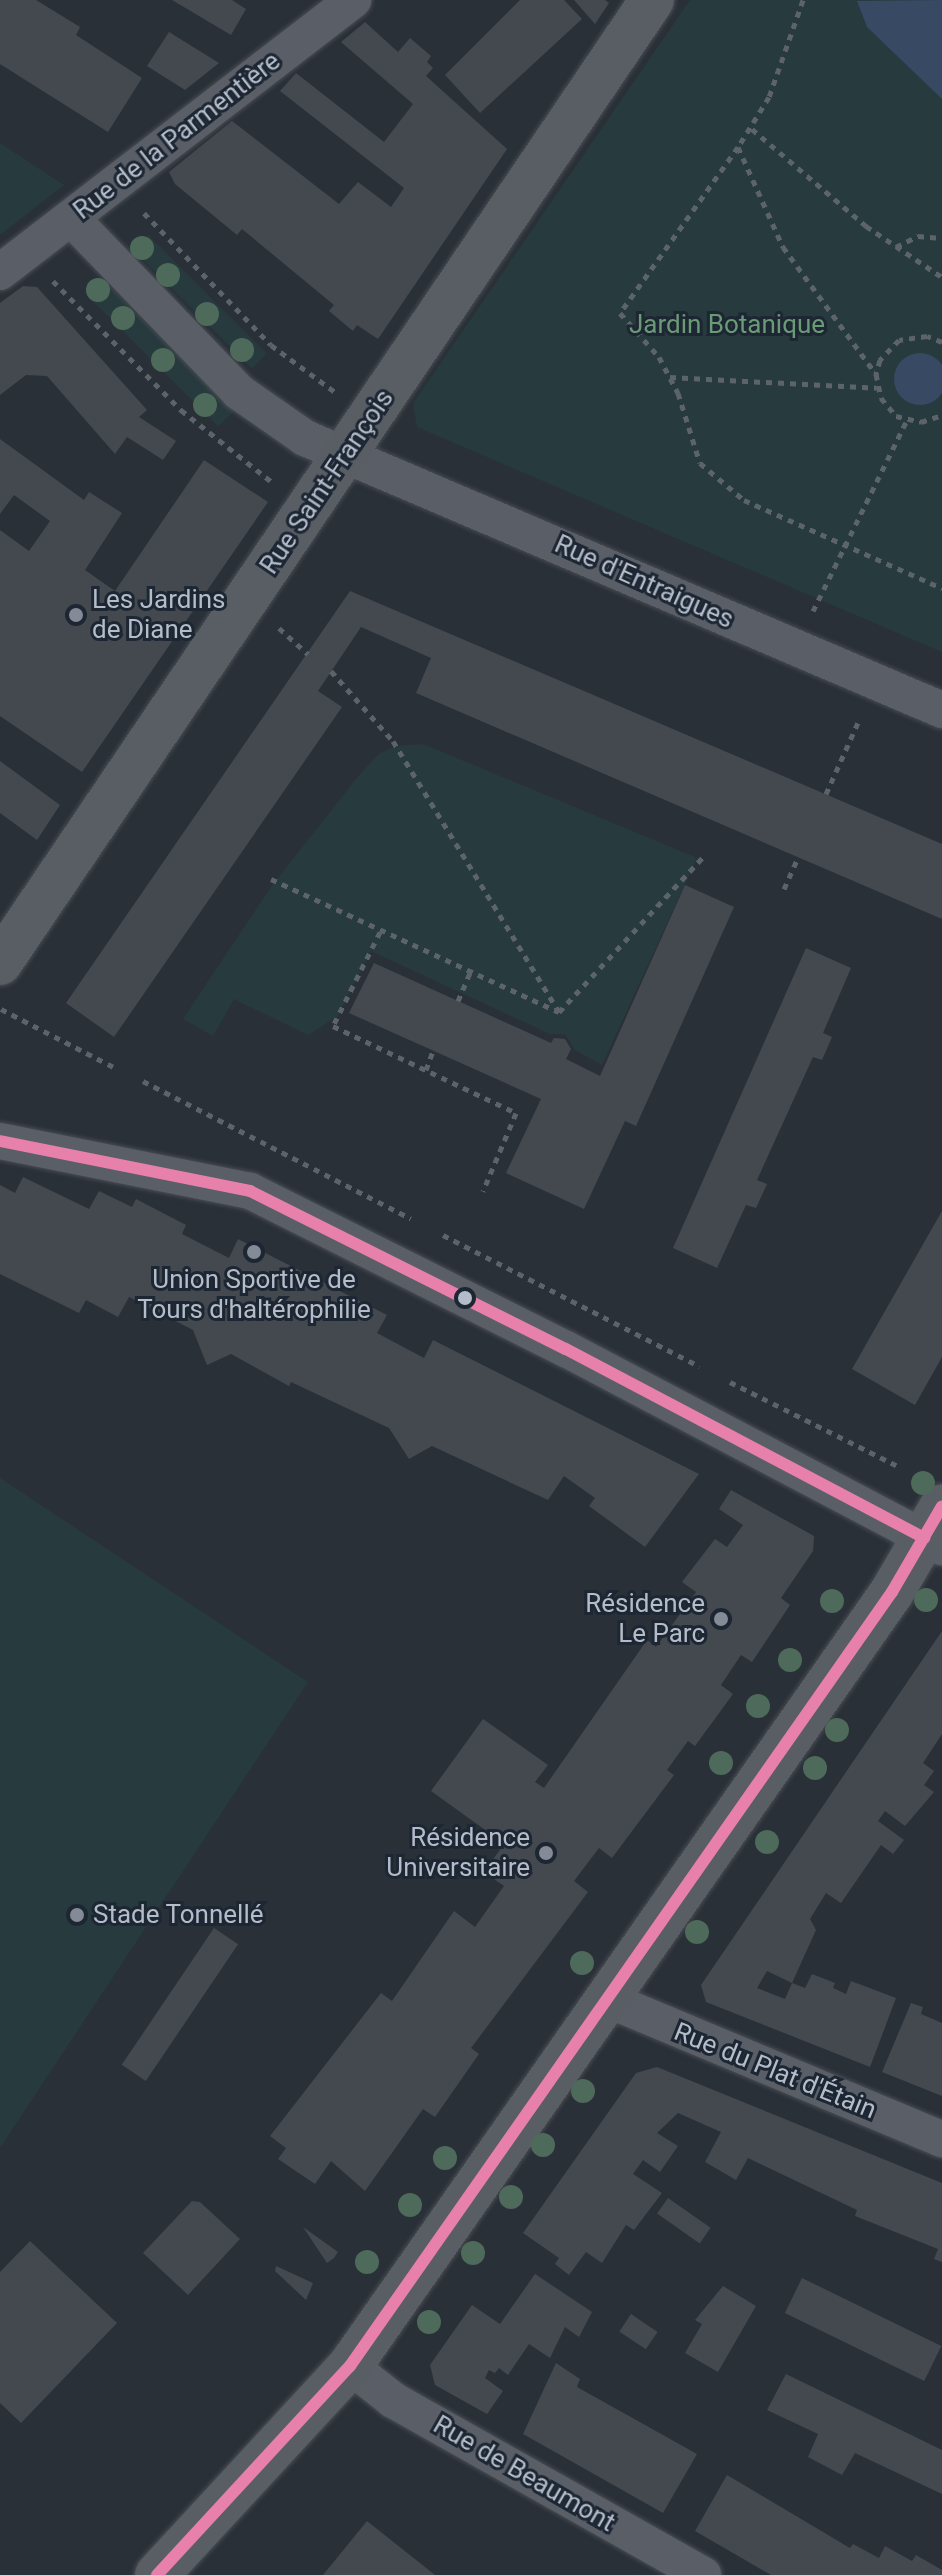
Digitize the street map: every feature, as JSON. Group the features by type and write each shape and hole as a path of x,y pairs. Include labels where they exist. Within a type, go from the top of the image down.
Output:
{"main road":[{"name":"Rue Saint-François","path":"0,963 652,0"},
{"path":"157,2575 350,2366 936,1530"}],"street":[{"name":"Rue de la Parmentière","path":"10,264 353,0"},
{"name":"Rue d'Entraigues","path":"71,218 239,392 305,438 942,710"},
{"path":"0,1141 250,1191 936,1530"},
{"name":"Rue du Plat d'Étain","path":"609,2000 942,2139"},
{"name":"Rue de Beaumont","path":"350,2366 393,2400 703,2575"}],"path":[{"path":"803,0 769,97 752,129 620,313 659,357 700,463 744,500 942,588"},
{"path":"752,129 896,247 942,277"},
{"path":"738,147 783,247 876,374"},
{"path":"116,183 271,345 372,414"},
{"path":"896,247 918,236 942,238"},
{"path":"10,264 41,269 181,410 309,510"},
{"path":"942,342 927,336 899,340 880,360 876,374 877,388 887,408 907,420 942,415"},
{"path":"669,377 877,388"},
{"path":"819,599 907,420"},
{"path":"331,671 393,741 559,1012"},
{"path":"826,794 877,682"},
{"path":"559,1012 705,855"},
{"path":"784,889 798,857"},
{"path":"271,879 380,932 559,1012"},
{"path":"380,932 333,1026 516,1113 483,1191"},
{"path":"458,1001 470,973"},
{"path":"0,1008 117,1069"},
{"path":"426,1070 433,1051"},
{"path":"143,1081 411,1219"},
{"path":"443,1235 699,1366"},
{"path":"730,1382 898,1466"}],"green space":[{"name":"Jardin Botanique","path":"690,0 942,0 942,652 417,427 413,403"},
{"path":"0,143 64,185 0,235"},
{"path":"148,235 267,354 252,369 133,250"},
{"path":"101,278 234,411 218,426 85,294"},
{"path":"423,744 697,858 602,1065 575,1050 565,1034 550,1034 371,951 338,1016 308,1035 234,999 213,1036 183,1019 271,887 360,774 379,754 396,746"},
{"name":"Stade Tonnellé","path":"0,1478 308,1682 0,2148"}],"water":[{"path":"942,0 942,99 867,27 857,1"},
{"path":"920,353 938,361 946,379 938,397 920,405 902,397 894,379 902,361"}],"building":[{"path":"0,0 36,0 80,27 76,35 142,78 108,132 0,64"},
{"path":"172,0 232,0 246,9 231,35"},
{"path":"520,0 564,0 582,19 480,113 445,75"},
{"path":"574,0 605,0 609,3 595,24"},
{"path":"365,22 398,52 410,38 431,56 427,62 433,68 426,76 507,149 378,339 357,325 353,331 329,311 334,305 242,229 237,235 175,184 169,172 232,121 339,204 358,182 391,207 404,188 280,91 296,73 384,142 413,104 341,42"},
{"path":"169,32 219,63 185,90 147,66"},
{"path":"23,286 37,287 147,410 139,417 176,441 163,460 127,437 115,454 47,376 26,375 0,395 0,303"},
{"name":"Les Jardins de Diane","path":"0,439 84,500 89,492 122,513 85,570 115,591 204,460 268,502 82,772 0,716 0,530 29,551 50,521 14,495 0,514"},
{"path":"350,591 942,844 942,919 416,693 431,658 361,627 318,691 342,707 114,1037 66,1003"},
{"path":"0,761 60,805 37,840 0,813"},
{"path":"685,885 734,907 636,1126 625,1121 584,1209 506,1173 541,1099 349,1013 374,963 551,1043 554,1038 565,1039 571,1049 566,1059 600,1076"},
{"path":"806,948 851,968 823,1033 832,1037 822,1060 813,1057 757,1180 767,1184 756,1208 746,1205 717,1268 673,1248"},
{"path":"23,1177 89,1209 99,1191 132,1207 136,1199 186,1225 182,1234 229,1258 238,1239 387,1315 377,1333 424,1358 433,1340 699,1474 645,1547 589,1506 595,1498 564,1476 548,1500 432,1446 409,1459 389,1428 291,1382 289,1386 231,1354 207,1365 193,1330 129,1297 118,1317 86,1300 79,1313 0,1274 0,1185 15,1193"},
{"path":"942,1211 942,1357 915,1405 852,1369"},
{"path":"731,1490 814,1536 813,1551 781,1598 790,1605 752,1662 741,1655 721,1685 733,1694 695,1746 688,1741 667,1770 674,1775 612,1858 599,1848 574,1881 588,1892 471,2048 479,2054 435,2117 423,2109 365,2191 331,2161 315,2184 278,2159 286,2148 270,2136 381,1993 392,2001 454,1911 475,1927 504,1886 484,1872 509,1837 500,1830 495,1837 431,1791 483,1719 548,1765 535,1782 544,1788 647,1640 656,1647 696,1592 682,1582 715,1539 727,1547 743,1525 719,1509"},
{"path":"942,1631 942,1734 923,1763 934,1771 924,1785 934,1792 905,1826 885,1811 878,1821 904,1840 893,1854 881,1845 841,1903 826,1893 810,1919 816,1930 792,1983 805,1988 812,1974 835,1983 833,1988 846,1994 851,1981 896,1998 870,2067 706,2002 701,1985","holes":["767,1971 792,1983 785,1999 757,1988"]},
{"path":"214,1928 238,1944 146,2081 122,2065"},
{"path":"911,2003 923,2007 921,2014 942,2023 942,2096 882,2072"},
{"path":"657,2067 942,2183 942,2262 934,2259 938,2249 855,2216 857,2210 748,2158 736,2180 705,2162 721,2132 678,2113 657,2133 678,2146 660,2172 643,2160 633,2174 662,2193 634,2230 626,2225 602,2263 586,2252 569,2275 555,2264 559,2258 523,2233 636,2073"},
{"path":"668,2198 711,2228 700,2243 657,2214"},
{"path":"192,2201 200,2202 240,2239 188,2295 143,2253"},
{"path":"303,2227 338,2252 334,2258 327,2263"},
{"path":"30,2241 117,2323 21,2423 0,2403 0,2272"},
{"path":"276,2266 313,2283 306,2300 275,2271"},
{"path":"535,2274 592,2312 579,2337 565,2327 550,2358 529,2344 508,2375 499,2368 495,2373 489,2370 485,2378 503,2391 487,2414 435,2385 430,2365 472,2305 500,2324"},
{"path":"802,2278 941,2346 924,2381 785,2313"},
{"path":"723,2286 756,2306 718,2372 685,2353 702,2324 695,2320"},
{"path":"631,2314 658,2332 646,2349 619,2331"},
{"path":"556,2363 580,2379 577,2387 697,2454 663,2513 523,2434"},
{"path":"786,2374 942,2450 942,2494 855,2453 842,2475 808,2457 818,2434 767,2410"},
{"path":"727,2475 850,2548 853,2544 879,2558 885,2546 912,2561 916,2555 942,2570 942,2575 771,2575 695,2531"},
{"path":"367,2521 435,2575 323,2575"}],"transit line":[{"path":"0,1141 250,1191 566,1349 924,1538"},
{"path":"157,2575 350,2366 892,1592 942,1506"}],"place":[{"name":"Les Jardins de Diane","path":"76,615"},
{"name":"Union Sportive de Tours d'haltérophilie","path":"254,1252"},
{"name":"Résidence Le Parc","path":"721,1619"},
{"name":"Résidence Universitaire","path":"546,1853"},
{"name":"Stade Tonnellé","path":"77,1915"}]}
